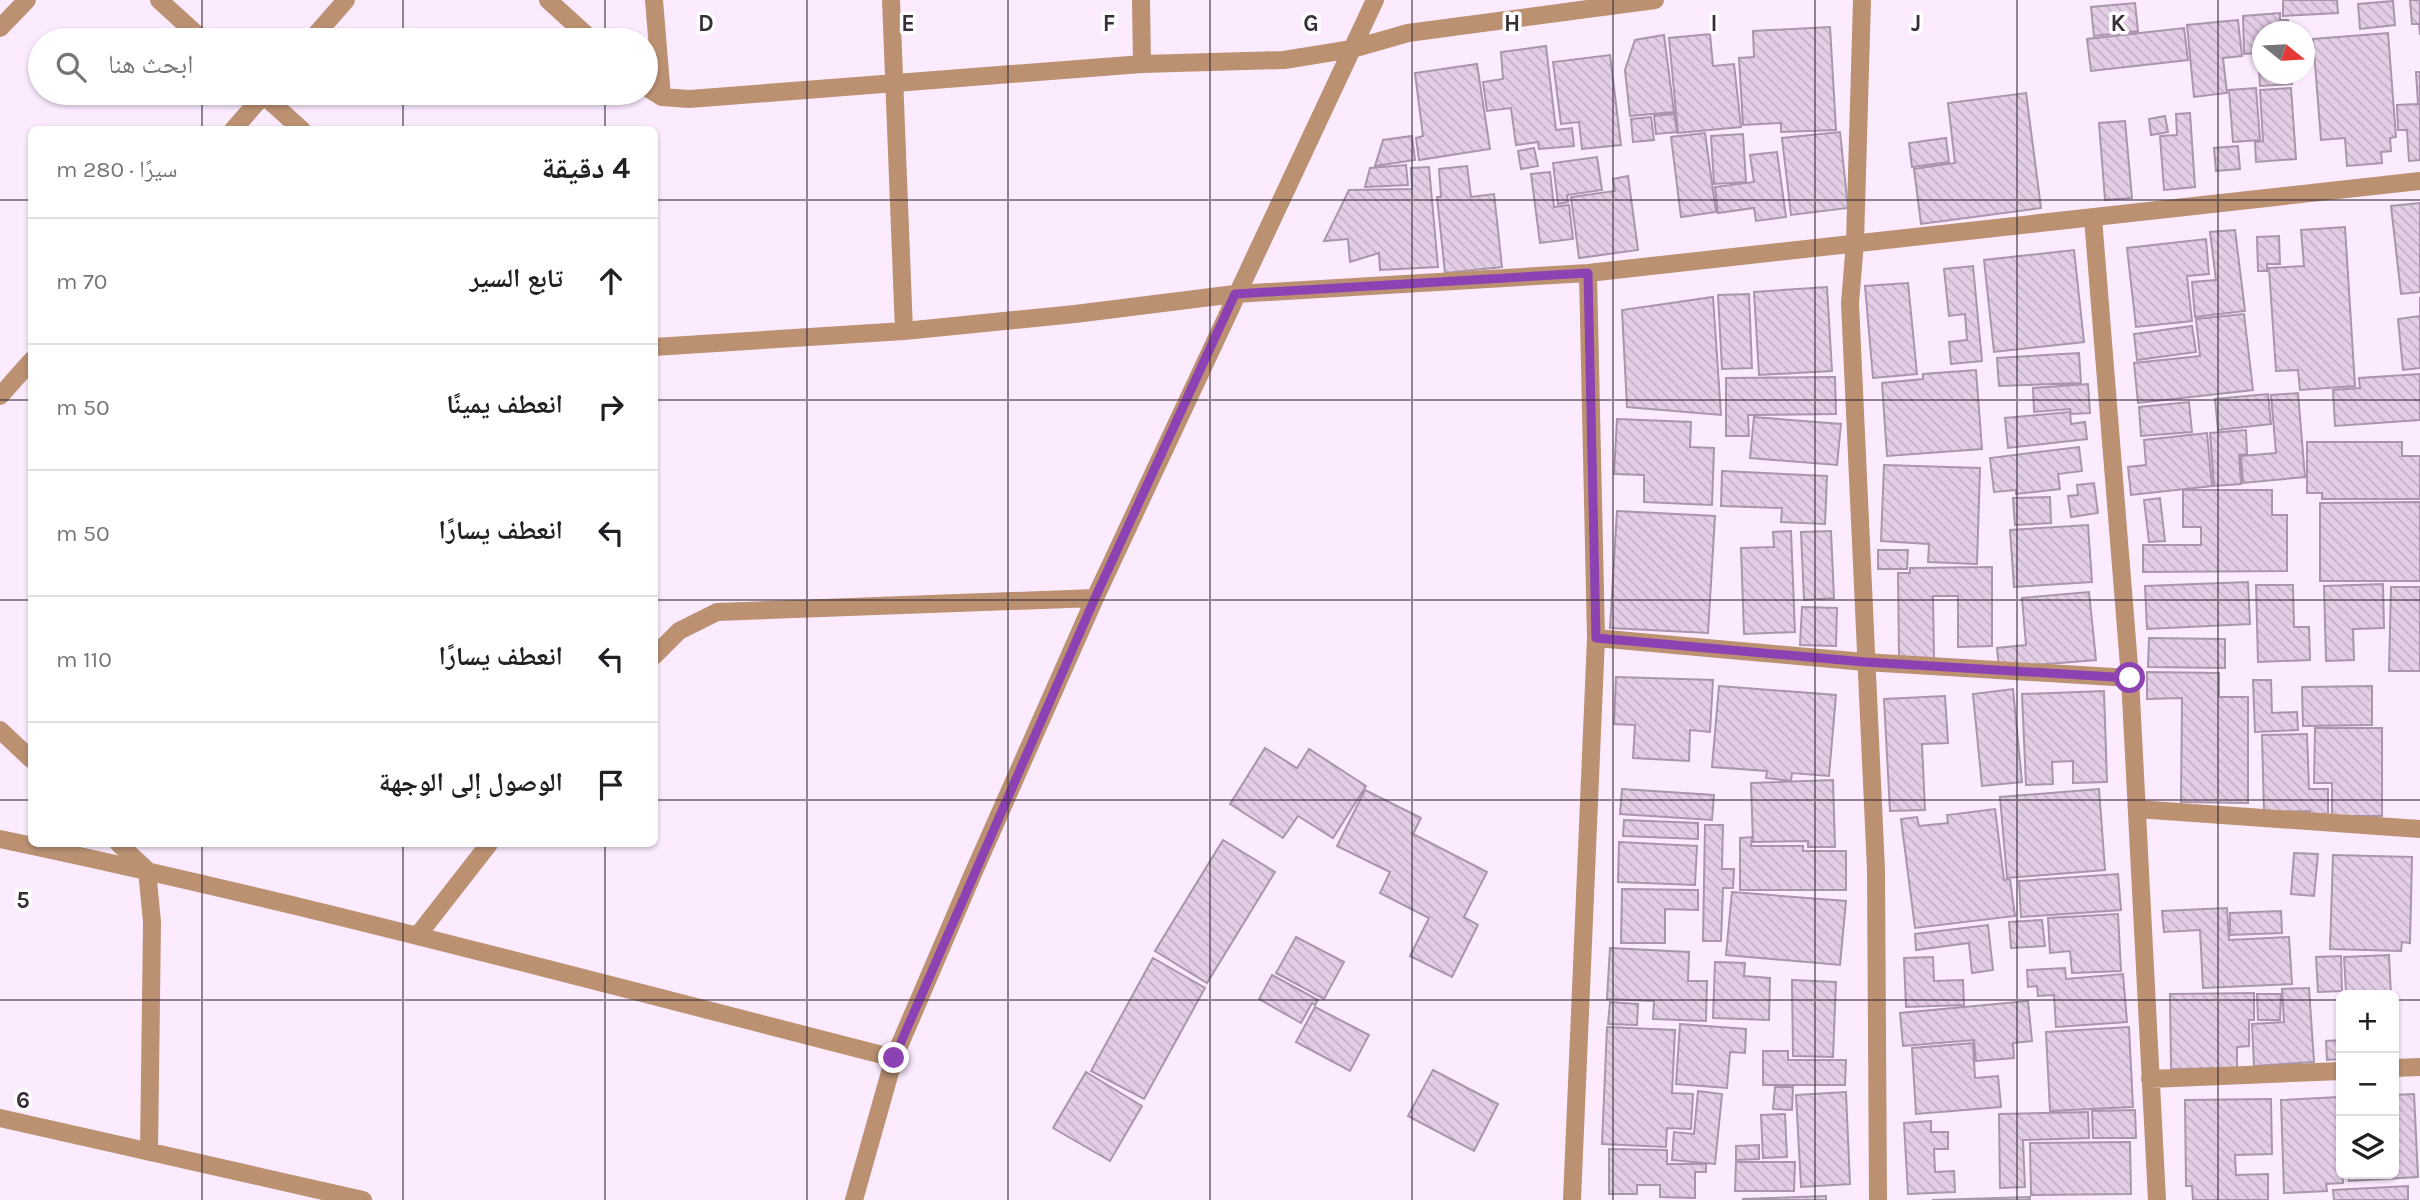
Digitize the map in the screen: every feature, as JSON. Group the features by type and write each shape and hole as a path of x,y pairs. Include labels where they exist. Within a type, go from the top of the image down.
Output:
{"street":[{"path":"0,28 27,0"},
{"path":"159,0 190,28"},
{"path":"322,28 346,0"},
{"path":"548,0 579,28"},
{"path":"654,0 656,28"},
{"path":"891,0 904,331"},
{"path":"1141,0 1142,64"},
{"path":"854,1200 894,1058 1095,598 1235,294 1375,0"},
{"path":"658,94 689,99 894,81 1142,64 1284,60 1352,49 1408,33 1655,0"},
{"path":"1862,0 1855,242 1850,316 1876,870 1878,1200"},
{"path":"658,48 662,97"},
{"path":"236,126 253,105"},
{"path":"276,105 298,126"},
{"path":"658,347 904,331 1075,314 1235,294 1588,273 2420,181"},
{"path":"2093,218 2130,678 2157,1200"},
{"path":"1572,1200 1596,638 1588,273"},
{"path":"0,396 28,370"},
{"path":"658,652 680,631 717,612 1095,598"},
{"path":"1596,638 1865,662 2130,678"},
{"path":"0,730 28,756"},
{"path":"2137,809 2420,829"},
{"path":"0,839 28,845"},
{"path":"38,847 147,870 418,935 894,1058"},
{"path":"123,847 147,870 152,922 149,1152"},
{"path":"418,935 487,847"},
{"path":"2399,1068 2420,1067"},
{"path":"2150,1079 2336,1071"},
{"path":"0,1118 363,1200"},
{"path":"280,1200 281,1182"}],"building":[{"path":"2283,0 2337,0 2338,13 2283,16"},
{"path":"2410,0 2420,0 2420,35 2419,24 2412,24"},
{"path":"2393,1 2395,25 2360,29 2358,4"},
{"path":"2135,3 2138,31 2094,36 2091,7"},
{"path":"2280,13 2280,20 2288,21 2252,21 2252,53 2244,54 2243,16"},
{"path":"2238,20 2242,56 2223,58 2227,93 2194,97 2187,25"},
{"path":"1830,27 1836,130 1781,132 1781,123 1743,125 1739,58 1754,57 1753,31"},
{"path":"2184,28 2188,60 2091,71 2087,39"},
{"path":"2388,33 2396,137 2390,138 2391,151 2381,152 2382,163 2347,166 2345,138 2321,140 2315,39"},
{"path":"1710,34 1713,66 1734,64 1741,127 1678,133 1669,38"},
{"path":"1664,35 1674,112 1630,116 1625,70 1635,40"},
{"path":"1546,46 1556,130 1572,128 1574,146 1539,149 1538,142 1516,145 1511,108 1487,111 1483,82 1503,79 1501,52"},
{"path":"1610,55 1621,145 1582,149 1579,122 1561,124 1553,62"},
{"path":"1477,64 1490,149 1419,160 1416,138 1423,136 1415,73"},
{"path":"2416,72 2420,72 2420,160 2409,161 2407,130 2398,130 2397,105 2418,104"},
{"path":"2260,84 2292,84 2260,86"},
{"path":"2256,88 2260,140 2233,142 2229,90"},
{"path":"2291,88 2296,159 2256,162 2255,142 2263,141 2260,90"},
{"path":"2026,93 2041,208 1921,224 1914,169 1955,163 1948,103"},
{"path":"2190,113 2195,187 2164,190 2160,136 2177,135 2176,114"},
{"path":"1674,114 1677,132 1656,134 1654,116"},
{"path":"2165,116 2168,132 2151,135 2149,119"},
{"path":"1651,117 1654,140 1633,142 1631,119"},
{"path":"2125,121 2132,198 2105,200 2099,123"},
{"path":"1840,132 1848,208 1791,215 1782,138"},
{"path":"1705,133 1716,212 1681,217 1671,137"},
{"path":"1743,134 1746,182 1714,184 1711,136"},
{"path":"1412,136 1415,160 1375,166 1383,140"},
{"path":"1946,138 1949,162 1912,167 1909,143"},
{"path":"2238,146 2240,169 2216,171 2214,148"},
{"path":"1534,148 1538,166 1521,169 1518,151"},
{"path":"1777,152 1786,217 1756,221 1754,208 1718,213 1715,187 1754,182 1750,155"},
{"path":"1597,157 1602,190 1567,195 1568,202 1558,204 1553,163"},
{"path":"1406,165 1408,185 1365,187 1370,168"},
{"path":"1467,166 1471,197 1494,194 1502,267 1445,273 1437,197 1441,197 1439,169"},
{"path":"1429,167 1438,267 1380,270 1379,253 1350,262 1348,239 1324,241 1349,190 1412,189 1411,168"},
{"path":"1550,172 1554,207 1569,205 1573,239 1540,243 1531,174"},
{"path":"1628,176 1638,250 1579,258 1571,197 1615,191 1613,179"},
{"path":"2420,203 2420,292 2401,294 2391,206"},
{"path":"2345,227 2355,386 2300,390 2298,370 2276,371 2269,268 2304,266 2301,230"},
{"path":"2235,230 2245,311 2195,317 2192,282 2216,280 2210,232"},
{"path":"2279,236 2280,264 2267,264 2267,271 2258,271 2257,237"},
{"path":"2206,239 2209,274 2187,276 2192,321 2136,327 2127,248"},
{"path":"2074,250 2084,342 1994,352 1984,260"},
{"path":"1973,266 1982,361 1951,364 1949,342 1967,340 1965,314 1949,316 1944,269"},
{"path":"1908,283 1917,374 1873,378 1865,286"},
{"path":"1827,287 1832,371 1759,375 1754,292"},
{"path":"1749,294 1752,368 1722,369 1718,295"},
{"path":"1713,297 1721,415 1627,407 1622,310"},
{"path":"2244,314 2253,390 2138,403 2134,363 2200,356 2196,319"},
{"path":"2420,316 2420,368 2403,370 2398,319"},
{"path":"2192,326 2196,352 2137,360 2134,334"},
{"path":"2079,353 2081,383 1999,386 1997,358"},
{"path":"1976,370 1982,449 1887,456 1882,383 1923,379 1923,374"},
{"path":"2420,374 2420,420 2335,426 2333,390 2360,388 2359,378"},
{"path":"1835,377 1836,414 1748,415 1749,436 1726,436 1726,378"},
{"path":"2088,384 2090,413 2071,414 2070,409 2034,412 2033,388"},
{"path":"2298,393 2305,477 2243,483 2241,456 2276,453 2271,395"},
{"path":"2268,394 2271,424 2218,430 2215,399"},
{"path":"2189,402 2192,432 2141,436 2139,407"},
{"path":"2070,412 2071,424 2085,422 2087,439 2008,448 2005,418"},
{"path":"1754,417 1841,424 1837,465 1750,458"},
{"path":"1617,419 1691,422 1690,447 1714,448 1712,505 1644,502 1644,475 1614,474"},
{"path":"2246,430 2247,454 2239,455 2241,484 2214,486 2210,433"},
{"path":"2207,433 2212,486 2131,495 2128,467 2146,465 2144,440"},
{"path":"2307,442 2402,442 2402,456 2420,456 2420,499 2322,499 2322,493 2307,493"},
{"path":"2079,447 2082,471 2058,474 2060,489 2016,494 2016,490 1994,492 1990,458"},
{"path":"1884,465 1980,468 1977,564 1928,562 1929,544 1881,541"},
{"path":"1722,471 1827,476 1825,524 1781,522 1782,508 1721,506"},
{"path":"2094,483 2098,513 2071,517 2068,496 2078,495 2077,485"},
{"path":"2183,490 2272,490 2272,515 2287,515 2287,571 2143,572 2143,545 2201,545 2201,527 2183,527"},
{"path":"2050,497 2051,523 2015,525 2013,498"},
{"path":"2160,498 2165,541 2149,542 2144,500"},
{"path":"2420,502 2420,581 2320,581 2320,503"},
{"path":"1617,511 1715,516 1708,633 1610,628"},
{"path":"2088,525 2092,582 2014,587 2010,530"},
{"path":"1791,531 1795,632 1744,634 1741,548 1774,547 1773,532"},
{"path":"1831,531 1834,598 1804,600 1801,532"},
{"path":"1878,550 1908,550 1907,569 1878,569"},
{"path":"1992,567 1992,646 1958,647 1958,596 1933,596 1934,659 1899,659 1898,573 1910,573 1910,568"},
{"path":"2248,582 2250,624 2147,629 2145,586"},
{"path":"2383,584 2384,628 2353,629 2354,660 2326,661 2324,586"},
{"path":"2256,585 2293,585 2294,627 2309,627 2310,660 2258,662"},
{"path":"2391,587 2420,587 2420,671 2389,671"},
{"path":"2089,592 2096,660 1999,668 1997,648 2026,645 2022,598"},
{"path":"1802,607 1837,608 1836,646 1800,645"},
{"path":"2149,638 2225,639 2225,668 2148,667"},
{"path":"2147,672 2219,673 2219,697 2248,697 2248,803 2181,802 2182,698 2147,699"},
{"path":"1616,677 1713,680 1710,732 1690,730 1689,761 1633,758 1635,725 1614,724"},
{"path":"2253,680 2271,680 2272,713 2297,712 2298,730 2255,732"},
{"path":"1719,686 1836,695 1829,776 1792,773 1791,781 1766,778 1767,771 1712,767"},
{"path":"2372,686 2372,725 2303,726 2302,687"},
{"path":"2013,689 2022,782 1982,786 1973,694"},
{"path":"2104,691 2107,782 2073,783 2073,761 2052,762 2053,784 2026,785 2022,694"},
{"path":"1945,696 1948,743 1922,744 1925,810 1890,811 1884,699"},
{"path":"2315,728 2382,728 2382,816 2332,816 2332,783 2314,783"},
{"path":"2307,734 2309,789 2328,789 2328,817 2310,817 2310,811 2264,812 2262,735"},
{"path":"1265,748 1297,768 1309,749 1366,786 1333,838 1298,816 1283,838 1230,804"},
{"path":"1833,780 1835,847 1808,847 1808,841 1753,842 1751,783"},
{"path":"1622,789 1714,795 1712,820 1620,814"},
{"path":"2099,789 2105,870 2007,878 2000,797"},
{"path":"1365,790 1421,818 1413,834 1487,872 1464,917 1478,925 1452,977 1410,956 1429,918 1380,893 1390,872 1337,846"},
{"path":"1995,809 2004,880 2010,879 2015,916 1915,928 1901,819 1917,817 1919,826 1948,823 1947,815"},
{"path":"1624,820 1698,823 1698,839 1623,836"},
{"path":"1705,825 1723,825 1722,869 1734,869 1733,888 1723,888 1721,941 1703,941"},
{"path":"1752,837 1751,846 1803,846 1803,851 1846,851 1846,890 1740,890 1740,838"},
{"path":"1223,840 1275,872 1207,983 1155,951"},
{"path":"1619,842 1697,846 1695,885 1618,882"},
{"path":"2294,853 2318,854 2314,896 2291,894"},
{"path":"2333,855 2412,857 2410,943 2402,942 2401,951 2330,949"},
{"path":"2118,874 2121,910 2021,917 2019,881"},
{"path":"1622,889 1698,890 1698,910 1665,909 1665,943 1621,943"},
{"path":"1732,892 1846,901 1840,965 1726,955"},
{"path":"2227,908 2229,940 2289,937 2292,984 2203,988 2200,930 2164,932 2162,911"},
{"path":"2281,911 2282,933 2230,935 2230,913"},
{"path":"2118,914 2121,971 2072,973 2070,951 2050,953 2048,918"},
{"path":"2042,920 2045,946 2011,948 2009,922"},
{"path":"1988,925 1993,970 1972,973 1969,943 1916,950 1915,934"},
{"path":"1296,937 1344,962 1324,999 1276,973"},
{"path":"1610,948 1689,952 1688,981 1707,981 1706,1021 1653,1019 1654,1001 1607,999"},
{"path":"2389,955 2391,990 2346,990 2344,957"},
{"path":"2341,956 2342,990 2318,992 2316,957"},
{"path":"1933,957 1934,981 1963,980 1964,1005 1906,1007 1904,958"},
{"path":"1153,958 1205,988 1144,1099 1091,1071"},
{"path":"1715,962 1745,963 1744,976 1770,978 1769,1020 1713,1018"},
{"path":"2065,968 2066,979 2123,974 2127,1022 2056,1027 2054,995 2038,996 2037,986 2028,987 2027,970"},
{"path":"1272,975 1318,1000 1315,1005 1312,1003 1301,1023 1259,999"},
{"path":"1792,980 1836,982 1833,1057 1793,1056"},
{"path":"2309,988 2314,1062 2254,1066 2252,1024 2284,1022 2282,989"},
{"path":"2254,993 2254,1020 2249,1020 2249,1046 2237,1047 2237,1068 2171,1069 2170,994"},
{"path":"2257,994 2281,994 2280,1020 2258,1020"},
{"path":"2028,1001 2032,1041 2013,1043 2014,1058 1976,1061 1974,1040 1903,1046 1900,1013"},
{"path":"1610,1002 1638,1004 1637,1025 1608,1024"},
{"path":"1315,1007 1369,1035 1350,1071 1296,1042"},
{"path":"1680,1024 1746,1029 1745,1053 1730,1052 1727,1088 1676,1084"},
{"path":"1607,1027 1675,1030 1672,1093 1693,1094 1691,1129 1667,1128 1666,1147 1602,1144"},
{"path":"2129,1027 2133,1107 2050,1111 2046,1032"},
{"path":"2336,1040 2336,1059 2327,1060 2326,1041"},
{"path":"1973,1043 1975,1078 1998,1076 2001,1107 1916,1114 1912,1048"},
{"path":"1763,1051 1788,1051 1788,1060 1846,1060 1845,1085 1763,1085"},
{"path":"1433,1070 1498,1104 1474,1151 1408,1116"},
{"path":"1086,1072 1142,1106 1110,1161 1053,1128"},
{"path":"1775,1087 1793,1087 1792,1110 1773,1109"},
{"path":"1698,1091 1722,1094 1715,1164 1672,1160 1674,1132 1694,1134"},
{"path":"1846,1092 1850,1184 1801,1187 1796,1095"},
{"path":"2414,1094 2418,1177 2399,1178 2399,1095"},
{"path":"2336,1097 2336,1179 2343,1179 2343,1183 2326,1184 2327,1191 2284,1193 2281,1100"},
{"path":"2271,1099 2272,1154 2235,1155 2236,1175 2268,1174 2268,1200 2193,1200 2192,1186 2186,1186 2185,1100"},
{"path":"2135,1110 2136,1138 2093,1138 2092,1111"},
{"path":"2088,1112 2089,1138 2023,1140 2025,1187 2000,1188 1999,1114"},
{"path":"1785,1114 1787,1157 1763,1158 1761,1115"},
{"path":"1931,1121 1931,1132 1948,1132 1948,1149 1934,1149 1935,1172 1954,1171 1955,1192 1908,1194 1904,1123"},
{"path":"2130,1142 2131,1194 2031,1195 2030,1143"},
{"path":"1759,1145 1759,1159 1736,1160 1736,1146"},
{"path":"1609,1149 1667,1150 1667,1164 1706,1164 1706,1172 1695,1172 1695,1198 1660,1197 1660,1185 1637,1185 1637,1194 1609,1194"},
{"path":"1736,1162 1795,1162 1794,1191 1735,1191"},
{"path":"2349,1179 2384,1179 2349,1181"},
{"path":"2408,1186 2408,1200 2334,1200 2333,1190"},
{"path":"1826,1196 1826,1200 1743,1200 1743,1199"},
{"path":"2030,1197 2030,1200 1932,1200"}],"route":[{"path":"894,1058 1095,598 1235,294 1588,273 1596,638 1865,662 2130,678"}]}
